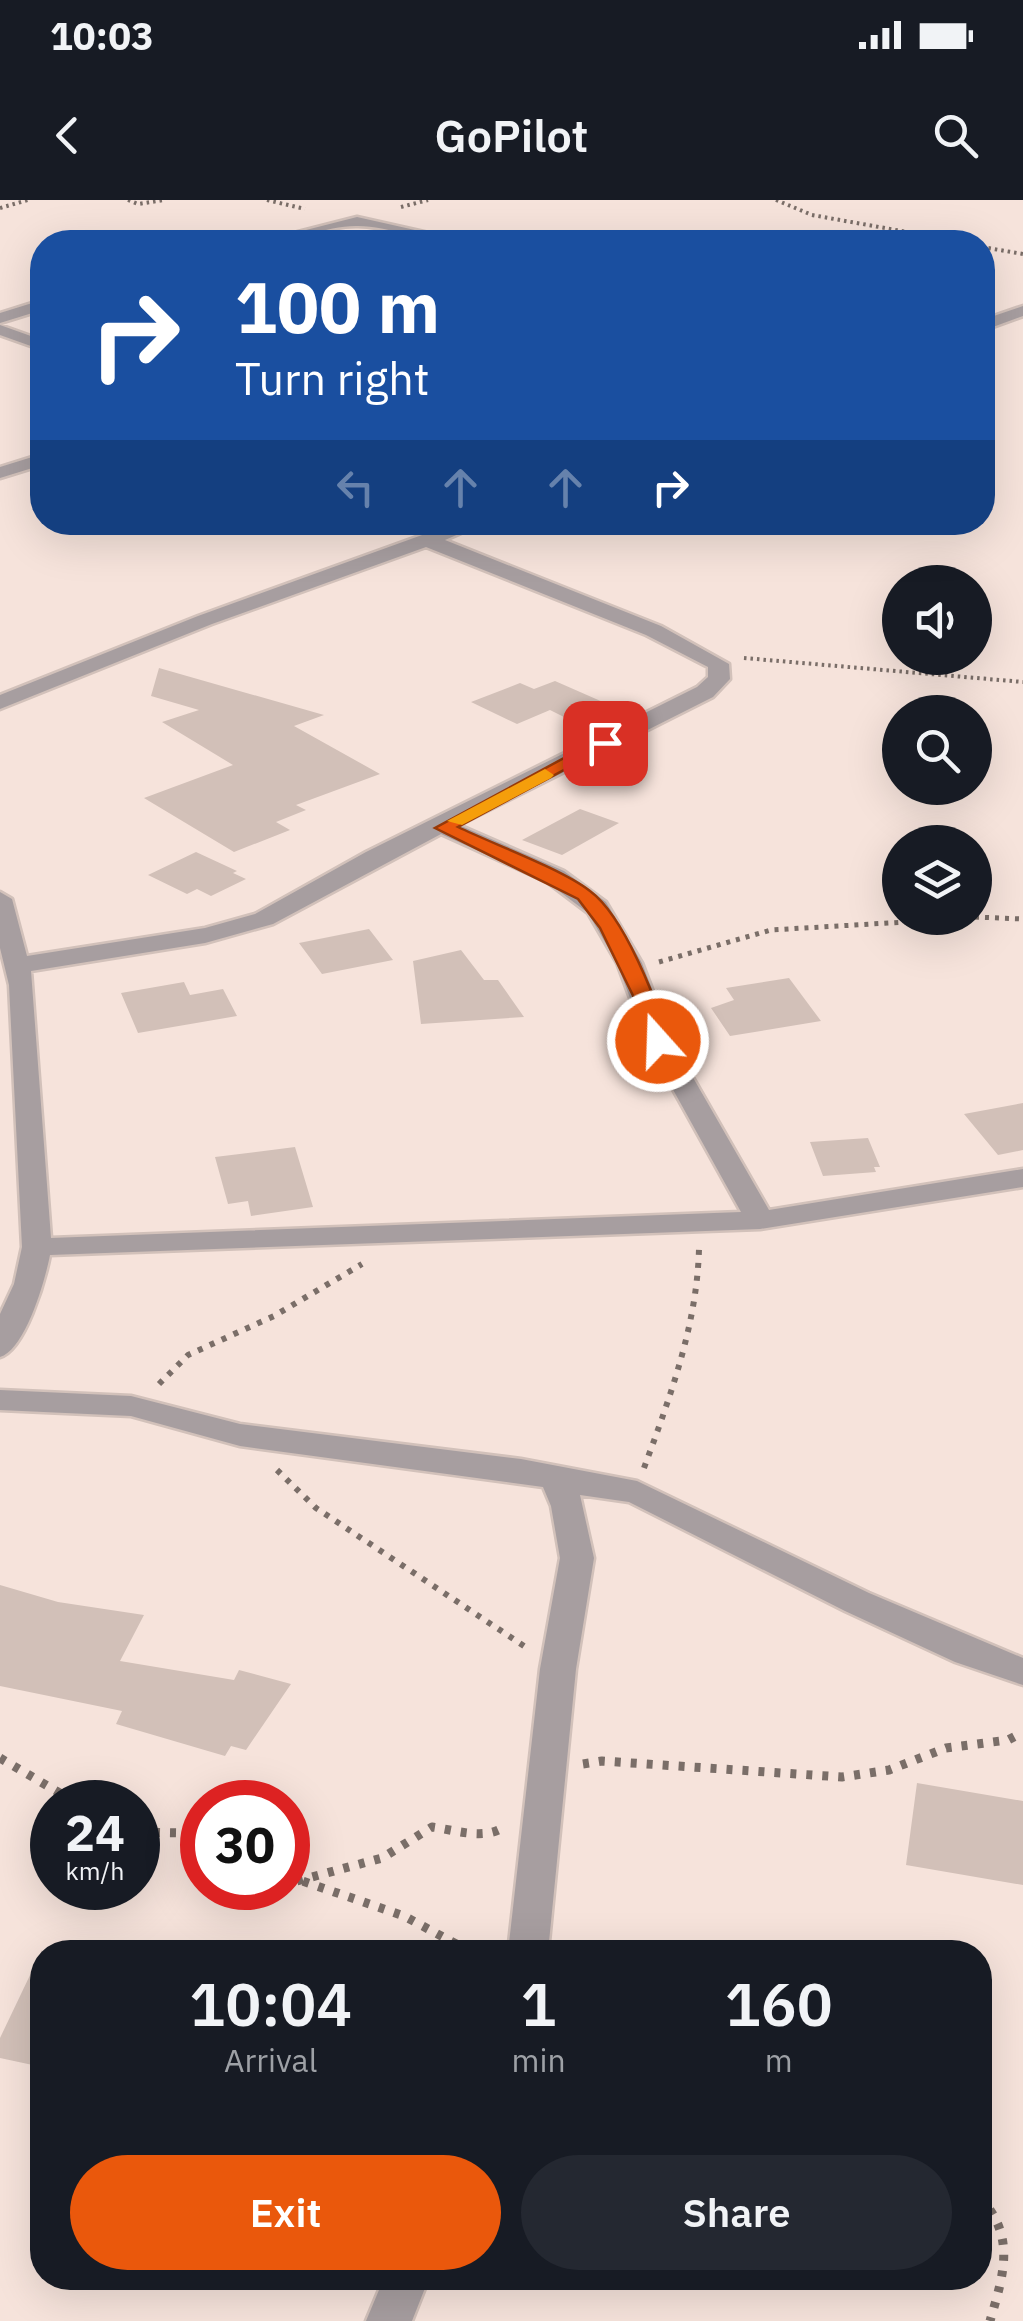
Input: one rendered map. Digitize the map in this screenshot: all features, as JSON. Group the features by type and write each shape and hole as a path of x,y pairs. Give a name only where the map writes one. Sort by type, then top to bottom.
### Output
{"street":[{"path":"318,230 357,221 397,230"},
{"path":"0,318 30,309"},
{"path":"995,321 1023,310"},
{"path":"0,330 30,341"},
{"path":"0,473 30,463"},
{"path":"0,703 205,620 446,535"},
{"path":"17,966 78,952 220,933 291,907 389,850 444,828 705,692 719,679 718,664 703,654 466,552 430,542"},
{"path":"444,828 585,896 609,926 658,1041 760,1220"},
{"path":"0,898 22,985 36,1247 29,1284 0,1346"},
{"path":"36,1247 217,1237 421,1234 760,1220 1023,1178"},
{"path":"0,1400 131,1406 240,1434 520,1470 556,1480 637,1492 968,1654 1023,1672"},
{"path":"529,1940 558,1669 577,1558 568,1506 556,1480"},
{"path":"389,2321 402,2290"}],"path":[{"path":"0,208 28,200"},
{"path":"128,200 164,200"},
{"path":"776,200 812,214 898,230"},
{"path":"995,249 1023,254"},
{"path":"703,654 1023,682"},
{"path":"992,918 1023,919"},
{"path":"628,968 681,958 730,937 772,929 882,923"},
{"path":"637,1492 659,1420 683,1362 687,1320 698,1282 700,1223"},
{"path":"131,1406 188,1355 274,1316 421,1234"},
{"path":"240,1434 316,1508 558,1669"},
{"path":"310,1875 382,1858 432,1827 496,1833 518,1804 545,1783 602,1760 842,1776 889,1770 946,1748 1008,1740 1023,1732"},
{"path":"0,1758 38,1780"},
{"path":"310,1885 404,1916 449,1940"},
{"path":"990,2321 1008,2255 1001,2216 992,2208"}],"building":[{"path":"159,668 324,715 294,726 380,774 296,805 306,810 276,822 290,830 234,852 144,798 233,765 162,722 199,710 151,696"},
{"path":"555,681 612,706 574,722 550,710 517,724 471,702 520,683 534,689"},
{"path":"580,809 619,823 562,855 522,840"},
{"path":"196,852 246,879 211,896 197,889 187,894 148,875"},
{"path":"369,929 393,960 322,974 299,943"},
{"path":"461,950 484,980 498,980 524,1017 421,1024 413,961"},
{"path":"789,978 821,1021 730,1036 711,1008 734,1000 726,988"},
{"path":"184,982 190,995 223,989 237,1016 138,1033 121,993"},
{"path":"1023,1103 1023,1150 998,1155 964,1114"},
{"path":"868,1138 880,1167 874,1167 876,1172 823,1176 810,1142"},
{"path":"295,1147 313,1207 251,1216 248,1201 228,1204 215,1157"},
{"path":"0,1585 58,1602 144,1615 120,1661 234,1680 239,1670 291,1684 246,1750 231,1746 225,1756 116,1724 122,1711 0,1686"},
{"path":"917,1783 1023,1801 1023,1885 906,1865"},
{"path":"30,1975 30,2064 0,2058 0,2038"}],"slow traffic":[{"path":"456,821 545,775"}],"route":[{"path":"605,743 444,828 585,896 609,926 649,1008 658,1041"}]}
